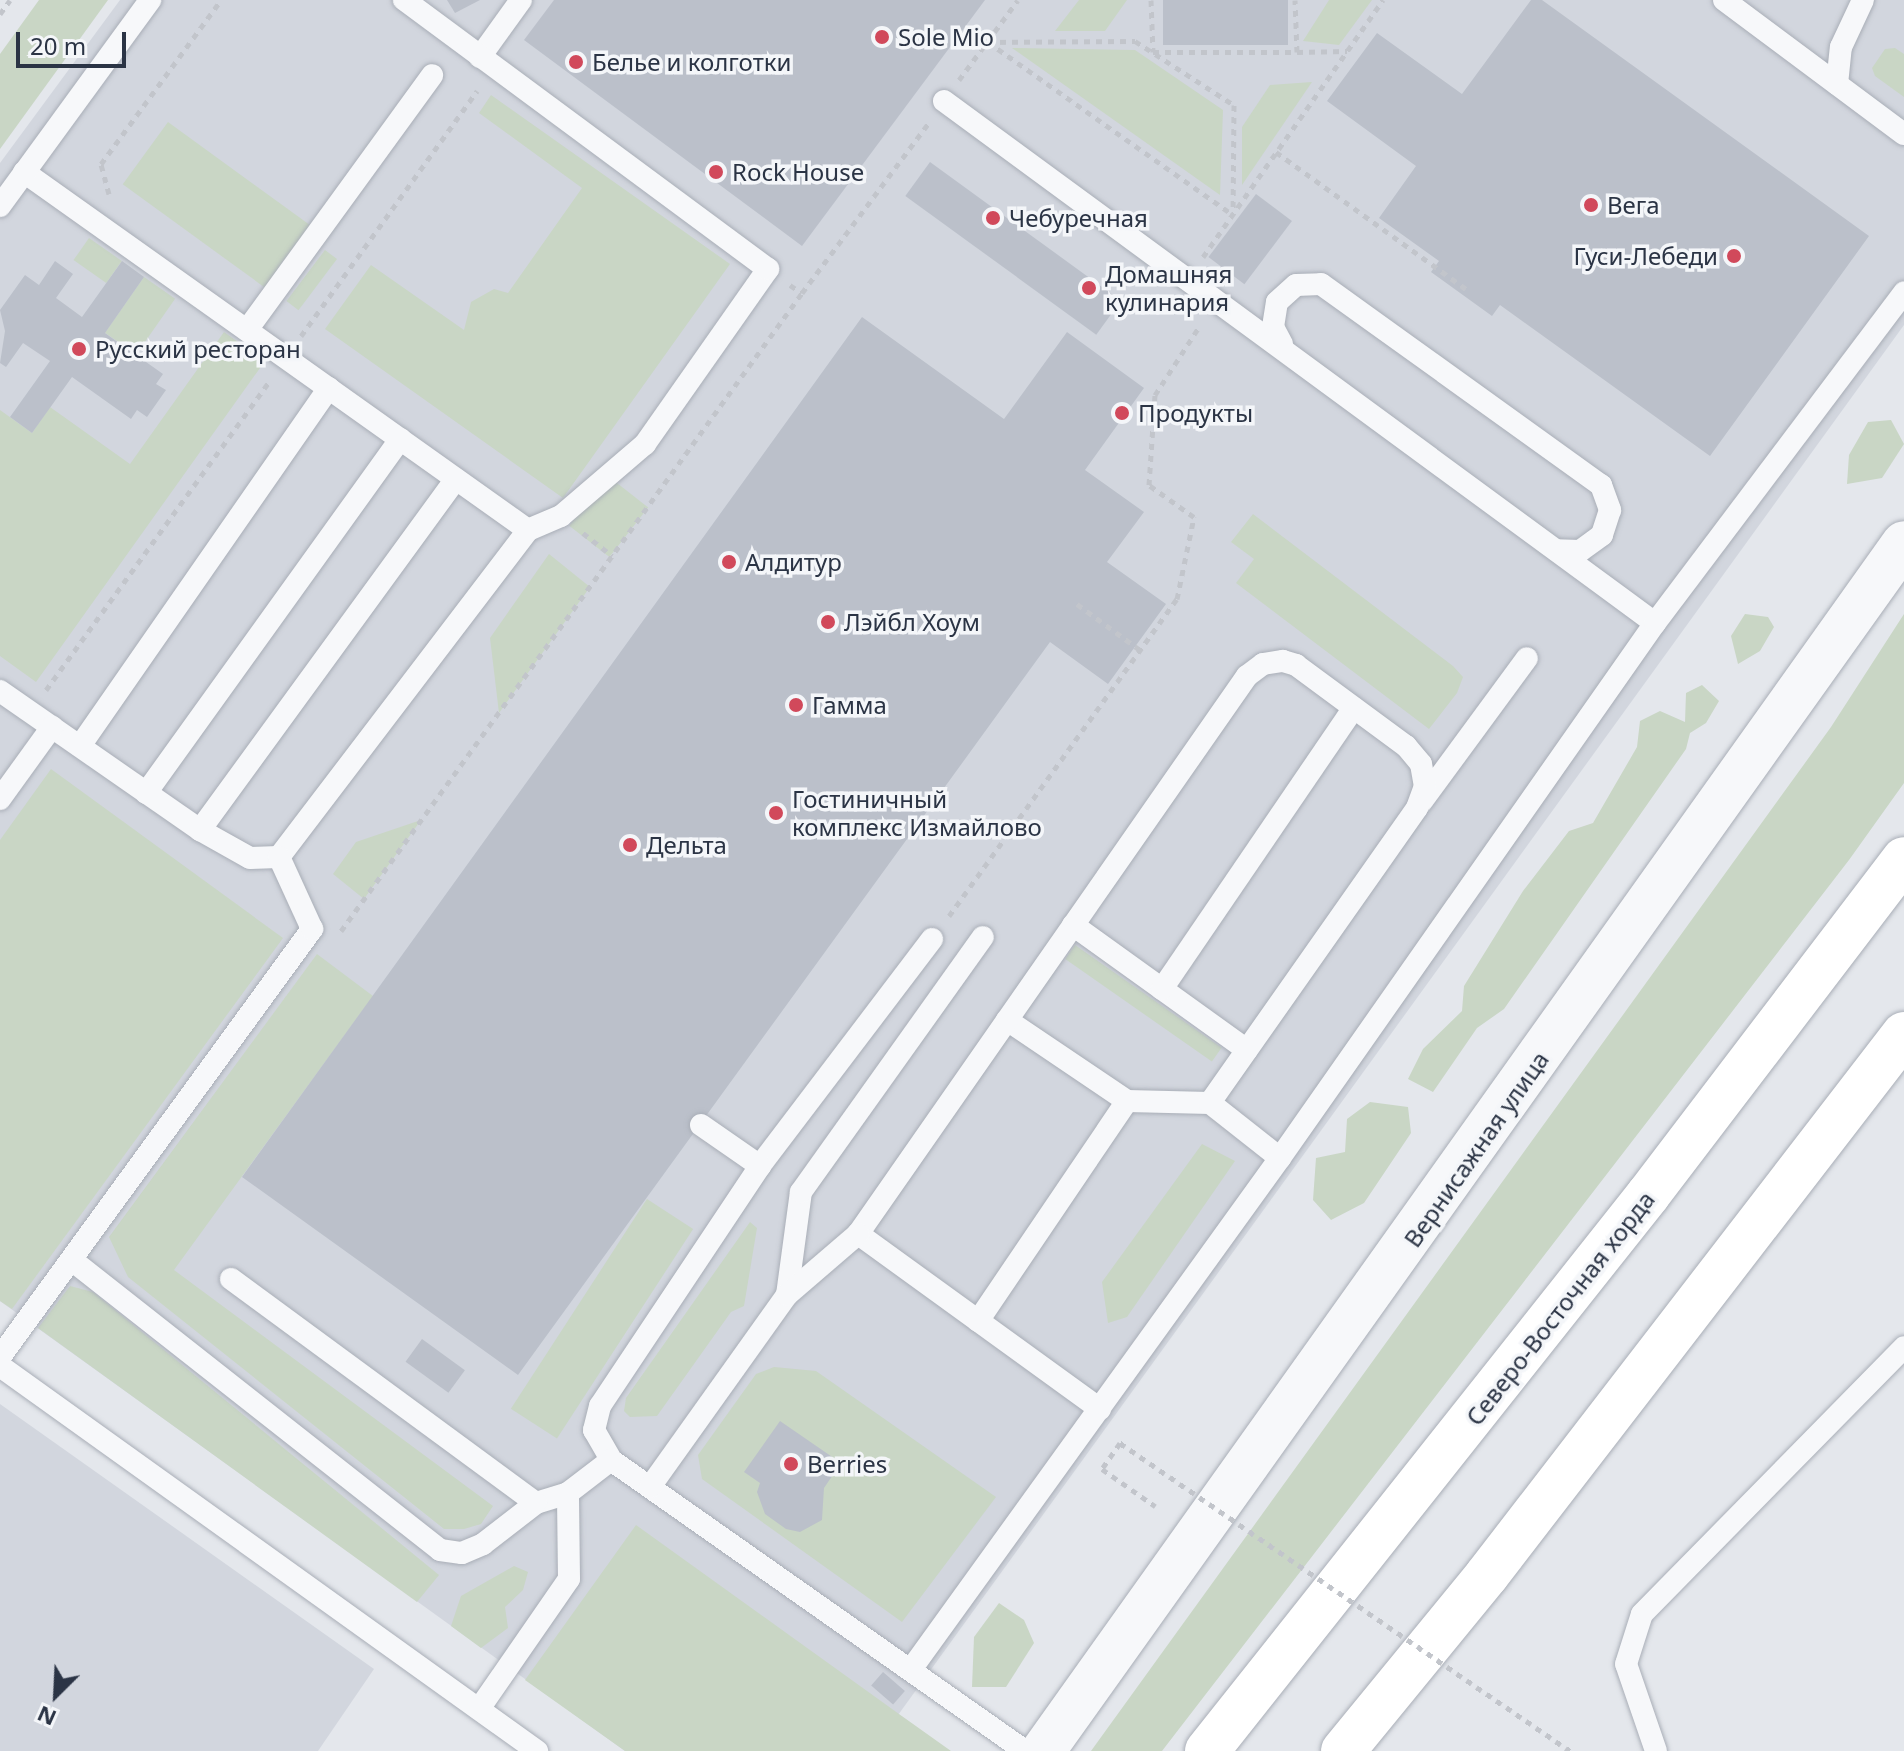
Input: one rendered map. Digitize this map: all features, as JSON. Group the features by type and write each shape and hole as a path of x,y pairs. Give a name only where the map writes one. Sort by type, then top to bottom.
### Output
{"main road":[{"name":"Северо-Восточная хорда","path":"1207,1751 1648,1195 1904,859"},
{"path":"1343,1751 1487,1575 1904,1034"}],"street":[{"name":"Вернисажная улица","path":"1043,1751 1904,543"}],"lane":[{"path":"0,206 150,0"},
{"path":"279,857 528,530 561,516 645,444 768,269 404,0"},
{"path":"487,62 521,0"},
{"path":"1837,84 1841,47 1863,0"},
{"path":"1733,3 1904,134"},
{"path":"247,330 432,75"},
{"path":"944,101 1188,277 1655,623"},
{"path":"24,172 528,530"},
{"path":"1286,349 1273,327 1277,302 1296,285 1321,284 1601,485 1610,510 1602,535 1580,551 1557,550"},
{"path":"912,1668 1280,1158 1655,623 1904,292"},
{"path":"80,746 329,388"},
{"path":"146,793 400,439"},
{"path":"200,830 456,479"},
{"path":"1210,1103 1417,808 1527,658"},
{"path":"650,1487 787,1295 858,1234 1257,667 1277,661 1296,665 1417,757 1425,786 1417,808"},
{"path":"0,691 200,830 250,858 279,857"},
{"path":"1162,989 1354,708"},
{"path":"0,799 52,727"},
{"path":"0,1357 73,1261 312,929 279,857"},
{"path":"1073,925 1247,1050"},
{"path":"787,1295 801,1192 983,937"},
{"path":"932,939 760,1166 600,1406 594,1430 611,1460 912,1668 1025,1751"},
{"path":"1007,1020 1127,1101 1210,1103 1280,1158"},
{"path":"978,1321 1127,1101"},
{"path":"701,1125 760,1166"},
{"path":"858,1234 1100,1409"},
{"path":"73,1261 440,1550 462,1553 483,1544 536,1503 568,1493 611,1460"},
{"path":"231,1279 536,1503"},
{"path":"1656,1751 1626,1664 1642,1614 1904,1347"},
{"path":"0,1366 537,1751"},
{"path":"479,1709 569,1579 568,1493"}],"path":[{"path":"0,14 10,0"},
{"path":"1151,0 1153,52"},
{"path":"1295,0 1297,52"},
{"path":"1188,277 1383,0"},
{"path":"1135,41 1234,105 1233,215 987,42 1135,41"},
{"path":"1153,52 1347,51"},
{"path":"30,712 286,358 487,62"},
{"path":"1276,152 1466,289"},
{"path":"312,929 340,933 906,153"},
{"path":"768,269 802,293"},
{"path":"932,939 1177,599 1194,517 1149,485 1155,395 1201,329 1192,322"},
{"path":"1077,604 1140,650"},
{"path":"1155,1506 1102,1469 1120,1443 1570,1751"}],"shaded area":[{"name":"Гостиничный комплекс Измайлово","path":"120,0 1904,0 1904,325 872,1751 625,1751 0,1301 0,163"},
{"path":"0,1404 374,1669 318,1751 0,1751"}],"green space":[{"path":"39,0 108,0 0,149 0,54"},
{"path":"1079,0 1127,0 1105,31 1055,31"},
{"path":"1329,0 1372,0 1339,45 1303,41"},
{"path":"1012,48 1135,50 1223,110 1220,195"},
{"path":"1895,48 1904,54 1904,97 1875,76 1872,68 1885,49"},
{"path":"1312,82 1242,185 1242,127 1270,85"},
{"path":"491,95 730,264 563,498 325,329 371,265 464,330 471,302 494,289 508,293 582,188 479,113"},
{"path":"168,122 310,225 264,287 123,184"},
{"path":"89,238 122,261 106,283 74,260"},
{"path":"325,250 337,259 298,310 286,301"},
{"path":"144,277 175,299 136,354 105,333"},
{"path":"224,332 265,361 36,682 0,656 0,410 32,433 50,407 130,464"},
{"path":"1891,420 1904,444 1882,478 1847,484 1849,455 1868,422"},
{"path":"608,476 648,507 609,557 569,526"},
{"path":"1253,514 1453,666 1463,677 1457,693 1429,729 1236,583 1254,559 1231,542"},
{"path":"549,554 590,587 499,713 490,638"},
{"path":"1745,614 1768,617 1774,627 1760,651 1738,664 1731,636"},
{"path":"1904,614 1904,783 1849,860 1162,1751 1091,1751 1831,727"},
{"path":"1702,685 1719,701 1706,723 1690,733 1686,749 1504,1009 1477,1028 1433,1092 1408,1079 1423,1049 1462,1011 1464,986 1523,891 1569,831 1593,823 1637,747 1640,721 1660,711 1685,722 1686,693"},
{"path":"51,769 283,938 12,1309 0,1301 0,840"},
{"path":"421,820 364,899 333,874 356,842"},
{"path":"1075,945 1222,1048 1212,1062 1065,959"},
{"path":"317,954 373,996 174,1270 493,1506 481,1524 464,1529 444,1529 128,1277 109,1237"},
{"path":"1370,1102 1408,1107 1411,1133 1364,1203 1331,1220 1313,1200 1316,1158 1345,1152 1347,1119"},
{"path":"1202,1144 1235,1161 1127,1317 1108,1323 1102,1282"},
{"path":"647,1199 693,1229 557,1439 511,1409"},
{"path":"750,1222 757,1228 744,1306 731,1312 657,1416 630,1417 624,1411 626,1398"},
{"path":"70,1286 93,1292 439,1575 417,1602 38,1328"},
{"path":"774,1367 816,1371 996,1497 902,1622 702,1479 698,1455 756,1374"},
{"path":"636,1525 951,1751 625,1751 525,1680"},
{"path":"514,1566 528,1572 523,1590 505,1607 508,1628 481,1648 451,1626 461,1596"},
{"path":"999,1603 1024,1620 1034,1643 1006,1687 972,1687 974,1637"}],"building":[{"path":"447,0 480,0 455,13"},
{"path":"554,0 985,0 802,246 524,40"},
{"path":"1163,0 1288,0 1288,45 1163,45"},
{"path":"1531,0 1542,0 1869,236 1710,456 1500,305 1492,316 1431,272 1439,261 1379,218 1416,166 1327,101 1377,33 1462,94"},
{"path":"930,162 1121,301 1096,335 905,196"},
{"path":"1256,194 1292,221 1244,284 1208,257"},
{"name":"Русский ресторан","path":"55,261 73,274 56,298 82,317 122,261 144,277 105,333 163,374 156,384 166,390 147,417 137,410 131,419 72,377 32,433 10,417 50,361 23,343 6,367 0,363 5,331 0,310 25,275 39,285"},
{"path":"862,317 1004,419 1067,332 1144,388 1085,470 1144,512 1107,562 1166,604 1108,684 1050,642 518,1375 242,1177"},
{"path":"422,1339 465,1370 448,1393 406,1362"},
{"path":"780,1421 841,1463 824,1488 822,1520 800,1532 786,1529 765,1514 757,1492 760,1483 744,1472"},
{"path":"883,1672 905,1691 893,1705 871,1686"}],"place":[{"name":"Sole Mio","path":"882,37"},
{"name":"Белье и колготки","path":"576,62"},
{"name":"Rock House","path":"716,172"},
{"name":"Вега","path":"1591,205"},
{"name":"Чебуречная","path":"993,218"},
{"name":"Гуси-Лебеди","path":"1734,256"},
{"name":"Домашняя кулинария","path":"1089,288"},
{"name":"Русский ресторан","path":"79,349"},
{"name":"Продукты","path":"1122,413"},
{"name":"Алдитур","path":"729,562"},
{"name":"Лэйбл Хоум","path":"828,622"},
{"name":"Гамма","path":"796,705"},
{"name":"Гостиничный комплекс Измайлово","path":"776,813"},
{"name":"Дельта","path":"630,845"},
{"name":"Berries","path":"791,1464"}]}
